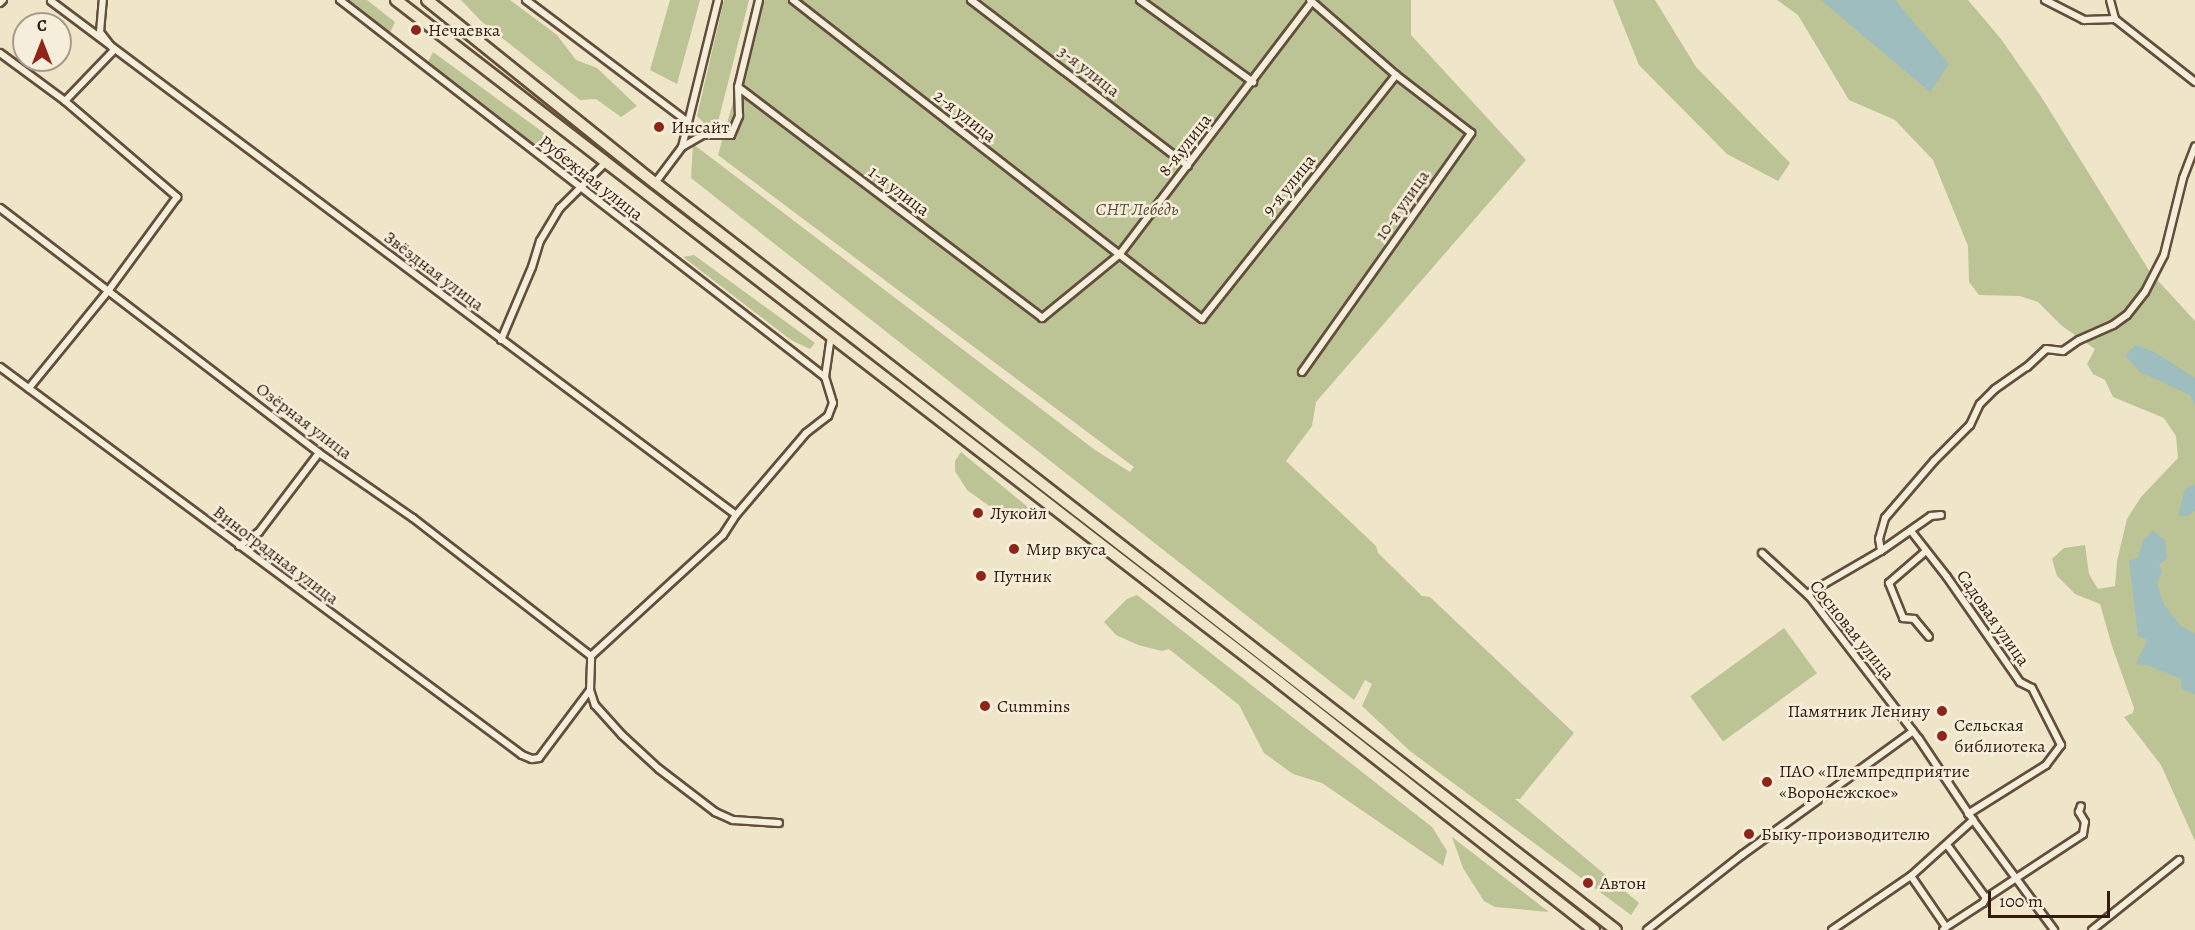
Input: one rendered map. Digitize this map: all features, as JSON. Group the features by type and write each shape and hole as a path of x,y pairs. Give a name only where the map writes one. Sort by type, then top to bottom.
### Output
{"highway":[{"path":"396,0 1093,538 1594,930"},
{"path":"427,0 655,183 1616,930"},
{"path":"957,433 958,426 965,428 1024,474 1043,485"},
{"path":"1093,538 1110,544 1176,594 1179,590"}],"street":[{"path":"0,3 3,0"},
{"name":"Звёздная улица","path":"102,0 99,32 114,50"},
{"name":"Рубежная улица","path":"340,0 579,189 825,377"},
{"path":"526,0 688,122"},
{"path":"655,183 682,147 718,0"},
{"path":"682,147 703,135 731,135 739,116 738,87 759,0"},
{"name":"2-я улица","path":"793,0 1119,255"},
{"name":"3-я улица","path":"971,0 1188,166"},
{"path":"1140,0 1253,82"},
{"path":"2045,0 2084,20 2115,19"},
{"path":"2110,0 2115,19 2195,81"},
{"path":"1311,1 1396,75"},
{"name":"8-я улица","path":"1042,318 1119,255 1253,82 1311,1"},
{"name":"Звёздная улица","path":"51,2 736,515"},
{"path":"65,101 114,50"},
{"path":"0,53 65,101 177,197 109,290 29,388"},
{"name":"9-я улица","path":"1119,255 1202,319 1396,75"},
{"name":"10-я улица","path":"1302,372 1471,133 1396,75"},
{"name":"1-я улица","path":"738,87 1042,318"},
{"path":"1881,551 1879,539 1884,518 1934,461 1970,425 1980,404 1995,389 2027,367 2046,349 2063,351 2079,340 2112,325 2127,315 2145,292 2164,255 2180,188 2195,146"},
{"path":"501,340 532,267 540,241 560,207 606,162"},
{"name":"Озёрная улица","path":"0,208 319,453 413,518 591,656"},
{"path":"779,823 733,820 715,812 659,769 622,735 595,705 590,690 591,656 723,536 736,515 806,433 828,416 833,403 825,377 831,336"},
{"name":"Виноградная улица","path":"0,367 522,755 539,758 590,690"},
{"path":"239,546 259,532 319,453"},
{"path":"1807,594 1881,551 1930,516 1941,515"},
{"name":"Садовая улица","path":"1911,531 2020,682 2032,688 2061,745 2046,765 1968,814"},
{"path":"1926,551 1889,583 1903,618 1914,619 1929,637"},
{"name":"Сосновая улица","path":"1762,553 1807,594 1913,731 1968,814 2054,930"},
{"path":"1647,930 1742,855 1913,731"},
{"path":"1911,876 1944,929 1983,903 1986,898 2083,834 2085,822 2079,812 2080,806"},
{"path":"1832,930 1911,876 1948,846 1973,820"},
{"path":"1948,846 1986,898"},
{"path":"2092,930 2179,860"},
{"path":"1842,923 1846,930"}],"green space":[{"path":"347,0 367,0 395,22 390,33"},
{"path":"461,0 510,0 557,35 576,60 597,68 637,106 621,117 596,99 580,100 481,21"},
{"path":"670,0 700,0 677,84 650,70"},
{"path":"724,0 749,0 715,134 697,116"},
{"name":"СНТ Лебедь","path":"762,0 1411,0 1411,35 1526,160 1316,402 1312,426 1286,461 1376,546 1378,553 1422,596 1430,597 1574,733 1520,799 1515,799 1639,903 1631,915 1410,751 1362,706 1372,684 1365,680 1354,700 691,178 693,144 1095,450 1130,472 1134,467 718,155"},
{"path":"1613,0 1655,0 1696,67 1790,163 1778,181 1727,154 1639,65"},
{"path":"1777,0 1968,0 2001,39 2042,98 2150,272 2195,321 2195,841 2161,765 2124,717 2133,713 2134,708 2100,604 2075,594 2057,576 2052,559 2064,548 2085,545 2089,574 2098,589 2115,586 2117,561 2127,519 2141,497 2178,458 2176,436 2164,418 2113,397 2105,380 2093,374 2087,364 2095,349 2062,326 2038,302 2020,296 1979,295 1969,282 1968,246 1933,160 1895,120 1849,100 1798,15"},
{"path":"433,52 555,141 542,150 530,144 428,62"},
{"path":"694,255 815,343 810,349 791,340 683,257"},
{"path":"961,452 1029,508 1022,513 999,513 967,490 955,471 955,461"},
{"path":"1137,595 1432,827 1447,851 1443,866 1322,783 1293,774 1264,753 1239,705 1169,649 1162,651 1138,645 1116,635 1104,622 1127,599"},
{"path":"1784,628 1817,673 1723,741 1690,696"},
{"path":"1452,837 1549,912 1495,907 1484,901 1463,868"}],"water":[{"path":"1821,0 1895,0 1949,64 1930,92"},
{"path":"2136,345 2154,352 2195,378 2195,405 2190,395 2140,372 2125,355"},
{"path":"2195,485 2195,510 2190,515 2178,516 2185,489"},
{"path":"2153,531 2165,540 2167,558 2159,565 2162,571 2157,584 2164,605 2181,626 2195,634 2195,694 2182,689 2181,679 2147,665 2136,664 2147,640 2138,636 2129,560 2138,558 2143,540"}],"place":[{"name":"Нечаевка","path":"416,30"},
{"name":"Инсайт","path":"659,127"},
{"name":"Лукойл","path":"978,513"},
{"name":"Мир вкуса","path":"1014,549"},
{"name":"Путник","path":"981,576"},
{"name":"Cummins","path":"985,706"},
{"name":"Памятник Ленину","path":"1942,711"},
{"name":"Сельская библиотека","path":"1942,736"},
{"name":"ПАО «Племпредприятие «Воронежское»","path":"1767,782"},
{"name":"Быку-производителю","path":"1749,834"},
{"name":"Автон","path":"1588,883"}]}
